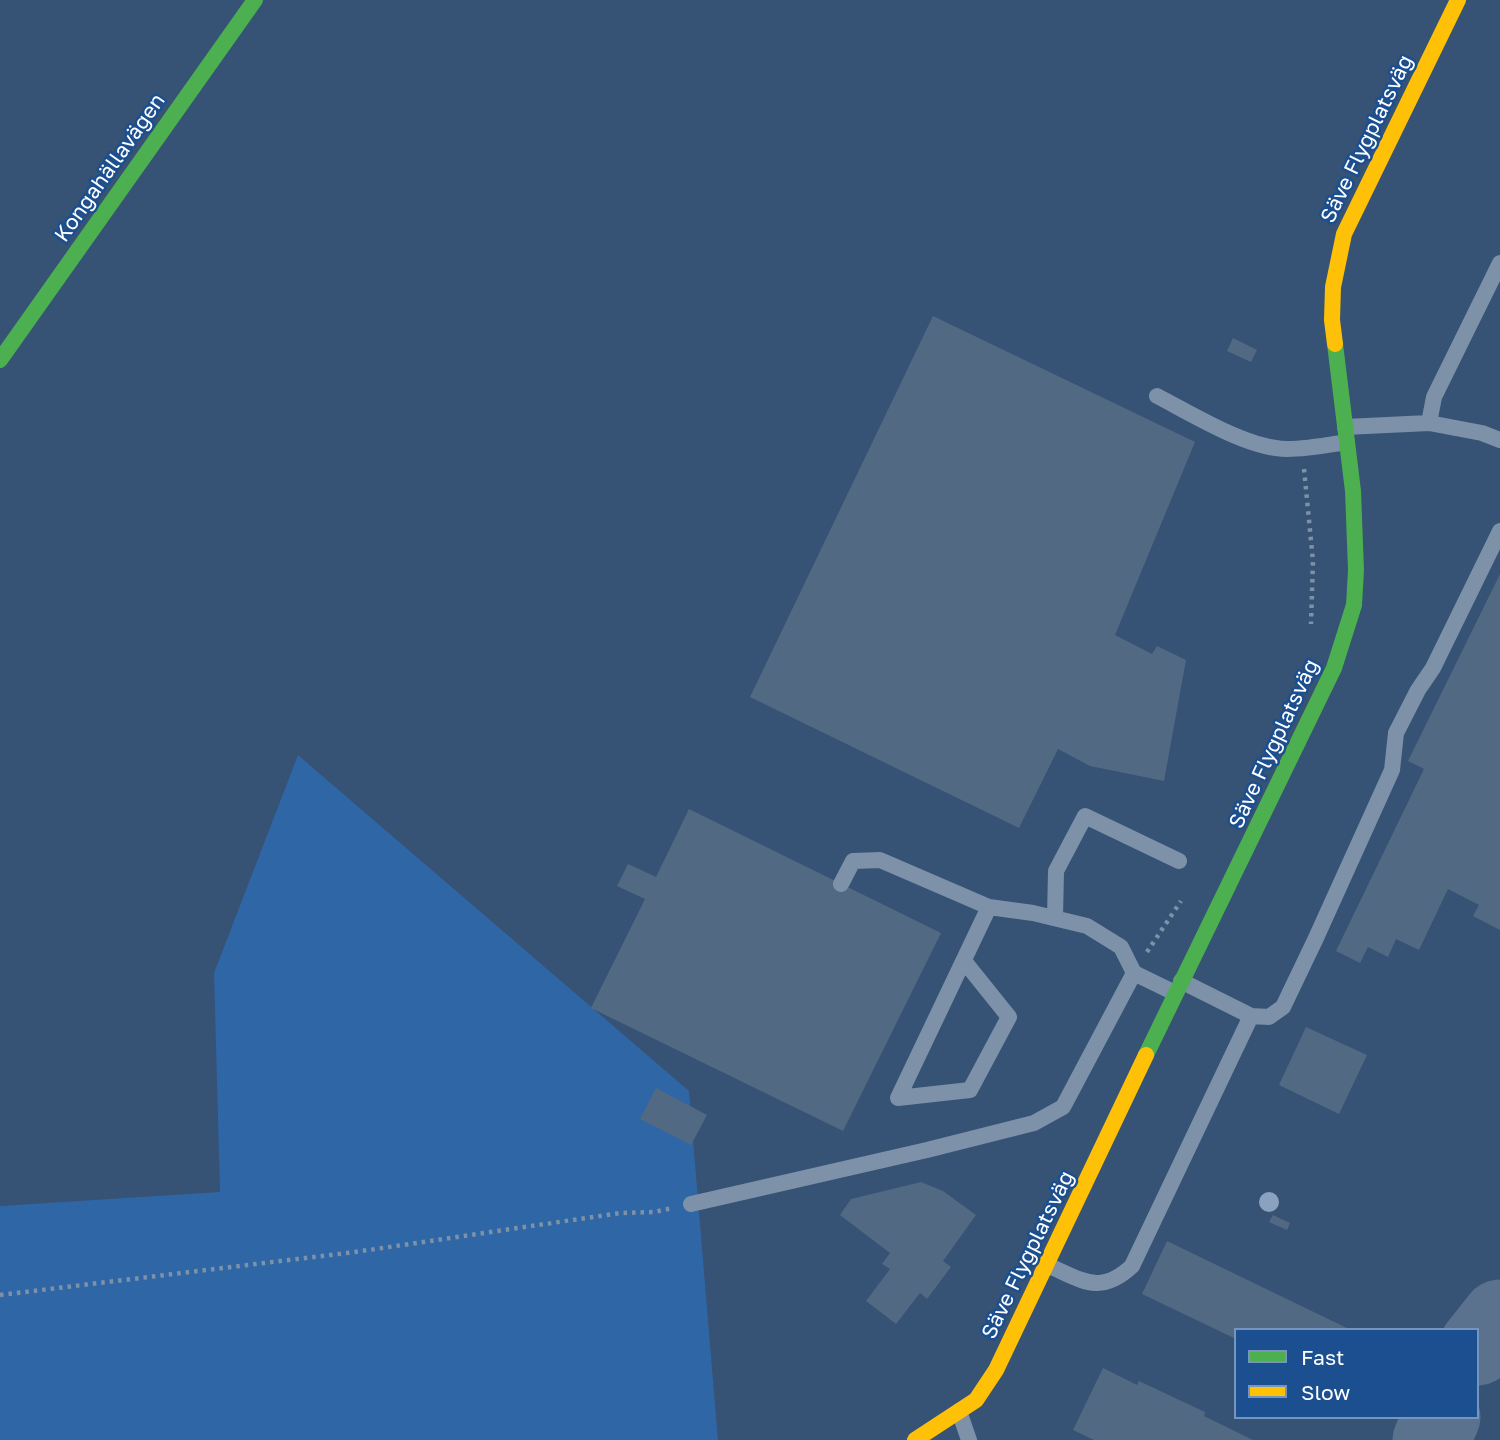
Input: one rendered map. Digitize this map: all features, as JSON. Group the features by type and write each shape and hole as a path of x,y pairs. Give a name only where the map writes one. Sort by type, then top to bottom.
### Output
{"street":[{"name":"Kongahällavägen","path":"0,360 255,0"},
{"name":"Säve Flygplatsväg","path":"915,1440 976,1400 988,1385 1334,668 1354,605 1356,570 1353,491 1332,320 1332,292 1340,245 1458,0"}],"lane":[{"path":"1429,423 1434,397 1500,264"},
{"path":"1157,396 1224,430 1258,443 1286,449 1305,447 1346,434 1429,423 1482,433 1500,440"},
{"path":"841,884 853,861 880,860 989,908 1033,913 1087,926 1121,947 1134,973 1251,1016 1269,1017 1283,1007 1316,938 1392,770 1396,733 1418,690 1433,668 1500,531"},
{"path":"1055,918 1056,870 1085,816 1179,861"},
{"path":"964,961 1009,1017 970,1090 898,1098 989,908"},
{"path":"691,1204 927,1150 1034,1123 1044,1118 1063,1107 1134,973"},
{"path":"1047,1265 1093,1284 1104,1284 1119,1278 1132,1266 1251,1016"},
{"path":"959,1411 969,1440"}],"path":[{"path":"1305,447 1304,472 1314,584 1311,630"},
{"path":"1134,973 1183,898"},
{"path":"0,1295 355,1252 620,1213 654,1212 691,1204"}],"shaded area":[{"path":"298,755 689,1091 718,1440 0,1440 0,1206 220,1192 214,973"}],"building":[{"path":"933,316 1195,442 1115,635 1152,654 1157,646 1186,660 1164,781 1090,766 1058,749 1019,828 750,697"},
{"path":"1233,338 1257,350 1251,362 1227,351"},
{"path":"1500,574 1500,930 1473,916 1479,905 1448,889 1419,950 1396,939 1388,957 1368,947 1360,963 1336,951 1424,769 1408,761"},
{"path":"689,809 941,933 843,1131 591,1008 645,899 617,886 628,864 656,877"},
{"path":"1306,1027 1367,1055 1339,1114 1279,1085"},
{"path":"656,1088 707,1115 691,1145 640,1119"},
{"path":"921,1182 943,1191 976,1215 943,1261 951,1267 927,1299 920,1293 896,1324 866,1301 890,1269 882,1264 890,1253 840,1215 851,1199"},
{"path":"1273,1215 1290,1223 1287,1230 1269,1222"},
{"path":"1167,1241 1347,1328 1234,1328 1234,1338 1142,1294"},
{"path":"1103,1368 1137,1385 1139,1381 1205,1412 1204,1416 1253,1440 1094,1440 1073,1430"}],"taxiway":[{"path":"1479,1344 1500,1318"},
{"path":"1431,1440 1441,1419"}],"traffic: fast":[{"path":"0,360 255,0"},
{"path":"1146,1055 1334,668 1354,605 1356,570 1353,491 1335,344"}],"traffic: slow":[{"path":"1335,344 1332,320 1333,287 1344,234 1458,0"},
{"path":"915,1440 976,1400 996,1370 1146,1055"}]}
